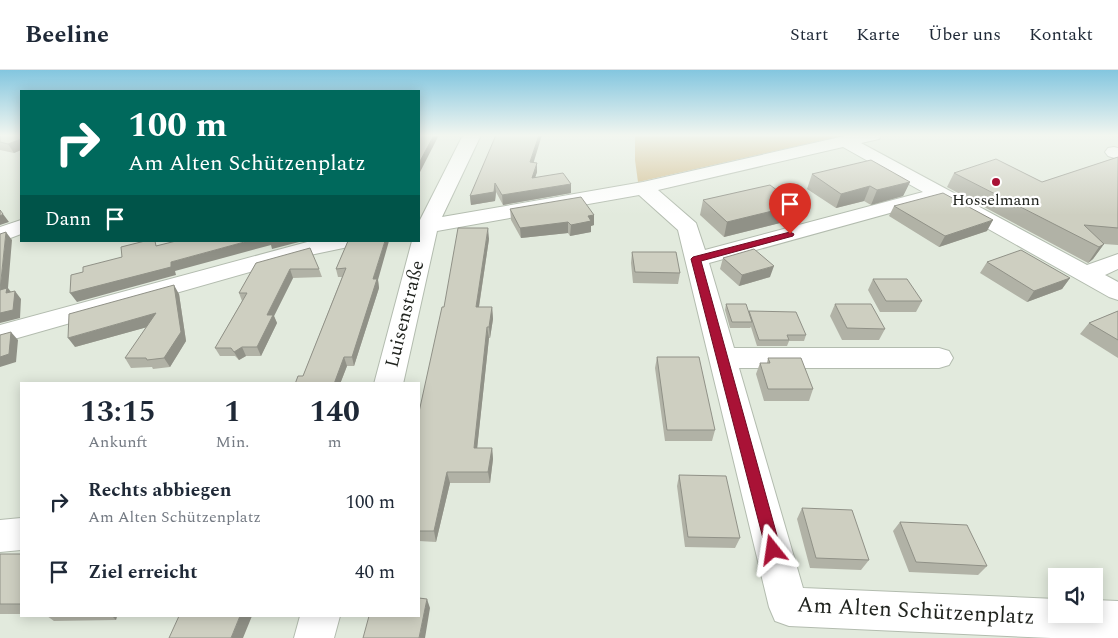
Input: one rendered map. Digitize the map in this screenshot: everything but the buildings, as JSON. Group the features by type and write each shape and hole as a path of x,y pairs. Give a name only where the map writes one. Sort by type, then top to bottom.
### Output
{"street":[{"name":"Luisenstraße","path":"420,240 423,227 458,162"},
{"path":"423,227 643,188 760,162"},
{"path":"881,162 1118,292"},
{"name":"Am Alten Schützenplatz","path":"643,188 688,228 789,607 1118,621"},
{"path":"696,259 940,195"},
{"path":"0,235 20,226"},
{"path":"0,334 306,249 340,242"},
{"name":"Luisenstraße","path":"388,382 420,242"},
{"path":"1085,274 1118,261"},
{"path":"722,358 940,358"},
{"path":"0,536 20,534"},
{"path":"314,638 320,617"}],"shaded area":[{"path":"635,162 729,162 638,182"}],"place":[{"name":"Hosselmann","path":"996,182"}],"route":[{"path":"773,550 696,259 790,234"}]}
